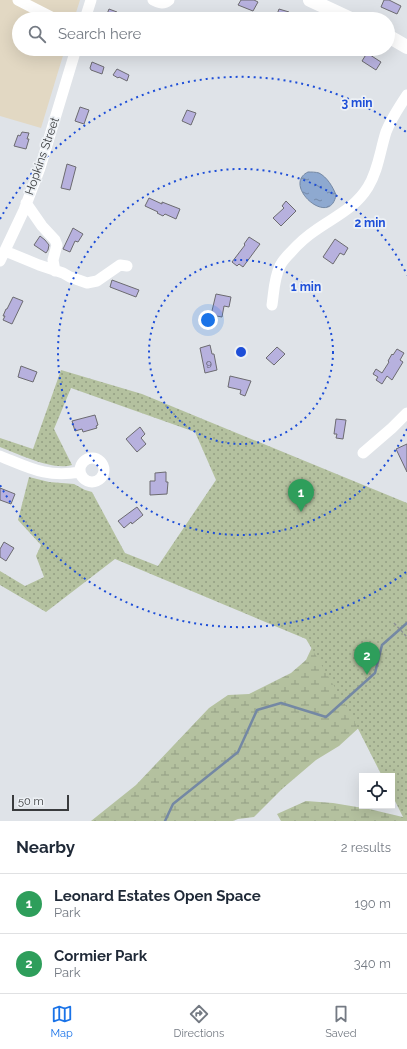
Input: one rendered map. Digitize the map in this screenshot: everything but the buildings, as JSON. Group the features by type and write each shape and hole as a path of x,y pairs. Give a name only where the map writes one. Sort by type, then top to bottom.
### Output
{"main road":[{"path":"310,0 336,12"},
{"path":"395,40 407,47"}],"street":[{"path":"18,0 41,12"},
{"path":"87,12 90,0"},
{"path":"153,0 161,4 169,0"},
{"name":"Hopkins Street","path":"2,256 40,168 74,56"},
{"path":"272,305 277,274 280,265 285,258 303,240 317,229 348,210 359,200 368,187 377,166 386,132 407,95"},
{"path":"26,203 42,226 58,245 53,260 55,271"},
{"path":"2,256 39,265 87,283 97,281 120,265 126,266"},
{"path":"363,453 407,413"},
{"path":"0,456 47,473 64,474 80,472"}],"path":[{"path":"394,623 407,637"}],"shaded area":[{"path":"0,0 80,0 76,12 12,12 12,56 63,56 41,128 0,116"}],"green space":[{"path":"61,370 142,394 407,503 407,821 405,821 395,801 395,773 380,773 349,711 306,639 115,559 46,612 0,585 0,571 25,586 44,577 36,556 41,545 18,520 29,477 49,482 74,484 92,492 125,553 158,566 216,480 195,432 71,388 54,429 72,465 55,466 26,457 0,447 0,438 33,449"},
{"path":"313,645 375,713 339,746 316,760 282,789 254,817 233,821 91,821 136,785 209,708 228,695 249,694 291,673 306,660"},
{"path":"306,801 333,803 359,807 359,809 369,809 407,818 407,821 281,821 277,814"}],"water":[{"path":"308,172 319,173 329,182 336,195 332,204 325,208 317,206 303,194 300,186 301,178"}],"waterway":[{"path":"165,821 173,804 238,752 257,710 281,703 326,717 375,673 382,645 407,623"}],"place":[{"name":"Leonard Estates Open Space","path":"301,512"},
{"name":"Cormier Park","path":"367,675"}]}
